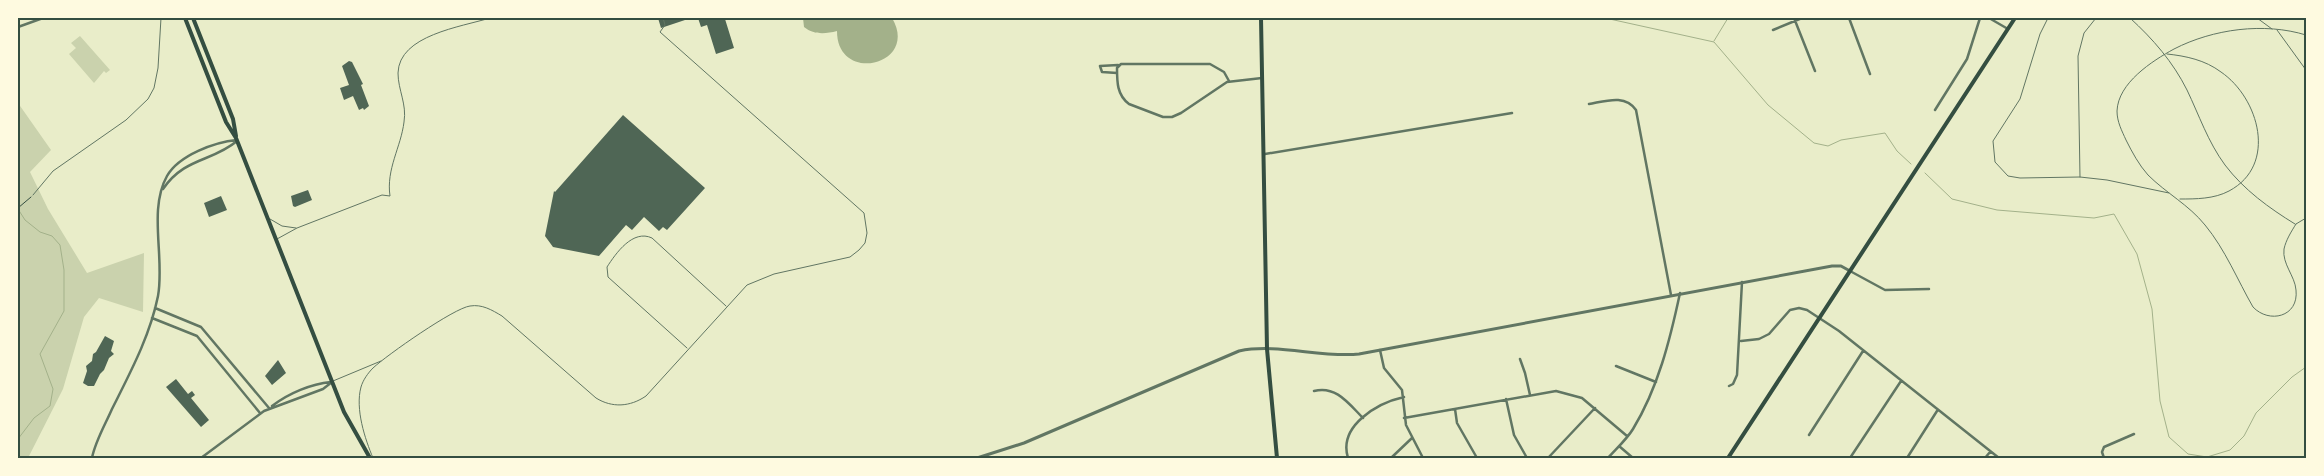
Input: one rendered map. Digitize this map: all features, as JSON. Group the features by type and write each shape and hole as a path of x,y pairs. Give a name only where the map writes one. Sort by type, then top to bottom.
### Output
{"main road":[{"path":"184,18 226,122 237,139"},
{"path":"193,18 227,102 237,139 332,381 351,425 371,458"},
{"path":"1261,18 1268,349 1277,458"},
{"path":"1728,458 2016,18"},
{"path":"205,67 211,76 218,78"},
{"path":"220,106 227,102"}],"street":[{"path":"18,27 44,18"},
{"path":"1774,30 1795,19 1802,18"},
{"path":"1849,18 1870,74"},
{"path":"1935,110 1967,58 1980,18"},
{"path":"1989,18 2008,29"},
{"path":"1795,19 1815,71"},
{"path":"1117,73 1102,72 1100,66 1210,64 1224,72 1229,81"},
{"path":"1118,65 1119,90 1127,102 1166,117 1181,114 1229,81 1263,78"},
{"path":"1590,104 1617,99 1631,104 1636,110 1641,127 1670,295"},
{"path":"1265,154 1512,113"},
{"path":"161,192 173,176 184,167 230,147 237,139"},
{"path":"92,458 155,308 160,272 158,213 161,192 168,175 183,160 227,141 237,139"},
{"path":"977,458 1024,444 1236,352 1252,349 1344,355 1380,350 1832,266 1841,266 1885,290 1929,289"},
{"path":"1729,386 1733,384 1738,375 1742,282"},
{"path":"1608,458 1633,429 1656,382 1680,293"},
{"path":"155,308 201,327 269,408"},
{"path":"1740,341 1764,337 1775,328 1788,312 1794,308 1802,308 1819,318 1863,351 1999,458"},
{"path":"152,318 197,336 260,413"},
{"path":"1380,350 1384,368 1402,390 1404,418 1423,458"},
{"path":"1809,435 1863,351"},
{"path":"1520,359 1526,373 1530,394"},
{"path":"1616,366 1656,382"},
{"path":"269,408 323,389 332,381"},
{"path":"201,458 260,413 286,396 320,383 332,381"},
{"path":"1850,458 1900,381"},
{"path":"1314,391 1326,389 1334,391 1362,418"},
{"path":"1404,418 1530,394 1556,391 1582,398 1627,436"},
{"path":"1348,458 1347,439 1362,418 1383,402 1404,397"},
{"path":"1506,399 1514,435 1528,458"},
{"path":"1548,458 1595,408"},
{"path":"1455,409 1457,423 1477,458"},
{"path":"1907,458 1937,410"},
{"path":"2104,458 2102,452 2104,447 2134,434"},
{"path":"1391,458 1412,438"},
{"path":"1619,446 1633,458"},
{"path":"1986,458 1990,452"}],"lane":[{"path":"33,195 53,171 126,120 148,100 154,88 158,68 161,18"},
{"path":"276,240 297,228 382,195 390,196 390,173 405,118 398,70 403,55 419,40 490,18"},
{"path":"332,381 381,361 455,311 463,307 481,306 502,316 596,398 614,405 629,404 646,396 743,288 758,278 855,254 865,243 866,218 864,213 660,32 665,25 663,18"},
{"path":"2048,18 2040,34 2020,99 1993,141 1995,162 2008,176 2030,179 2080,178 2107,180 2170,194"},
{"path":"2080,178 2078,56 2084,32 2096,18"},
{"path":"2130,18 2165,54 2186,88 2213,145 2225,164 2241,183 2271,209 2296,224"},
{"path":"2257,18 2272,29"},
{"path":"2306,35 2272,29 2238,29 2184,44 2165,54 2130,83 2121,94 2117,111 2120,127 2131,152 2148,174 2170,194 2179,199 2205,225 2253,307 2262,315 2268,317 2281,316 2290,309 2295,299 2296,289 2285,261 2284,250 2287,238 2296,224 2306,218"},
{"path":"2277,30 2306,70"},
{"path":"2165,54 2193,58 2221,72 2245,97 2253,111 2258,126 2259,139 2252,167 2241,183 2229,192 2214,197 2179,199"},
{"path":"268,218 282,226 297,228"},
{"path":"688,348 608,277 607,267 625,246 636,236 652,238 726,306"},
{"path":"371,458 363,425 360,397 366,378 381,361"}],"path":[{"path":"18,208 33,195"}],"shaded area":[{"path":"803,18 892,18 898,34 895,47 887,57 875,62 862,63 850,58 841,48 837,31 816,33 804,27"},
{"path":"80,36 110,70 106,73 104,71 94,83 69,54 76,48 71,43"},
{"path":"18,103 51,150 30,172 48,209 87,273 144,253 143,312 99,298 84,317 63,389 28,458 18,458"}],"building":[{"path":"658,18 687,18 661,28"},
{"path":"698,18 729,18 725,19 734,48 716,54 707,25 701,27"},
{"path":"349,61 352,62 363,84 361,85 369,106 364,110 363,108 359,110 353,96 344,100 340,88 349,85 342,66"},
{"path":"623,115 705,188 667,230 663,227 659,231 644,217 632,230 626,225 599,256 553,247 545,236 554,191"},
{"path":"308,190 312,200 295,207 293,206 291,196"},
{"path":"221,196 227,210 209,217 204,203"},
{"path":"105,336 114,341 111,351 114,354 109,358 94,386 88,386 83,383 87,371 86,366 92,361 93,354"},
{"path":"278,360 286,373 272,385 265,376"},
{"path":"176,379 188,394 192,391 195,395 191,398 209,420 201,427 166,387"}],"waterway":[{"path":"1605,18 1714,42 1768,105 1814,143 1828,146 1841,140 1885,133 1897,151 1911,164"},
{"path":"1714,41 1728,18"},
{"path":"1925,173 1952,199 1997,210 2094,218 2114,214 2137,254 2152,309 2160,401 2169,437 2188,454 2207,457 2230,450 2244,436 2256,413 2292,377 2306,367"},
{"path":"18,209 25,220 40,232 52,236 60,245 64,270 64,311 40,354 53,389 50,406 34,418 18,439"}]}
